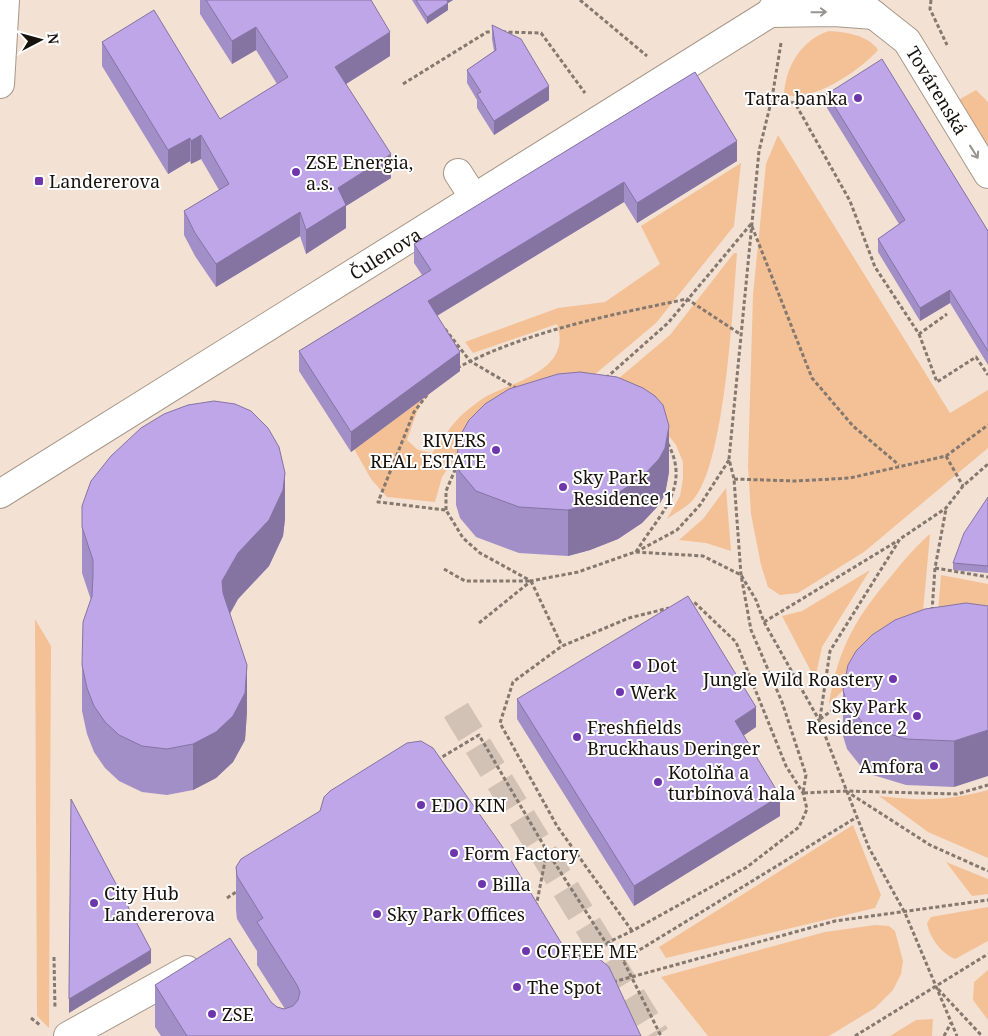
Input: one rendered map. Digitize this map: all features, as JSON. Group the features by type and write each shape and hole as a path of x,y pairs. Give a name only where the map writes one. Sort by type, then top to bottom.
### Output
{"street":[{"path":"0,84 5,0"},
{"path":"777,17 865,7"},
{"name":"Továrenská","path":"865,7 907,41 988,174"},
{"name":"Čulenova","path":"0,494 474,198 777,17"},
{"path":"458,172 474,198"},
{"path":"67,1029 211,957"}],"path":[{"path":"580,0 651,60"},
{"path":"777,17 772,98 758,151 729,459 734,479 741,575 751,630 782,702 806,775 803,793"},
{"path":"403,84 487,32 541,33 588,98"},
{"path":"772,98 795,104 836,91"},
{"path":"795,104 850,201 875,267 919,334 937,382 976,357 988,375"},
{"path":"602,381 668,323 751,224"},
{"path":"751,224 812,378 853,426 899,465"},
{"path":"450,372 490,352 597,317 687,299 740,334"},
{"path":"919,334 947,314"},
{"path":"444,328 470,361 517,388"},
{"path":"431,390 414,412 378,502 446,510"},
{"path":"734,479 796,481 850,478 899,465 946,456 988,425"},
{"path":"635,552 665,512 675,486 677,463 664,440"},
{"path":"946,456 963,486"},
{"path":"444,570 465,582 531,581 578,572 635,552 677,530 700,505 729,459"},
{"path":"460,460 451,476 446,491 446,510 463,538 480,553 531,581 562,646"},
{"path":"764,622 900,539 946,508 963,486 988,464"},
{"path":"932,614 935,568 946,508"},
{"path":"819,720 830,651 900,539"},
{"path":"635,552 704,556 741,575 756,600 764,622 819,720 869,848 905,913 957,1036"},
{"path":"935,568 988,577"},
{"path":"479,623 531,581"},
{"path":"570,960 632,931 747,867 799,827 807,808 803,793 786,766 736,642 694,602 685,605"},
{"path":"632,931 557,826 500,723 512,682 562,646 629,618 675,607"},
{"path":"819,720 849,696"},
{"path":"430,765 479,736 547,851 606,943 623,960 661,1036"},
{"path":"803,793 846,791 956,794 988,785"},
{"path":"846,791 930,845 988,871"},
{"path":"623,960 857,817"},
{"path":"535,913 547,851"},
{"path":"227,898 243,888"},
{"path":"605,984 835,921 905,913 988,900"},
{"path":"855,1036 988,954"},
{"path":"31,1018 67,1029 54,957"},
{"path":"935,986 982,1036"},
{"path":"944,1036 951,1022"}],"shaded area":[{"path":"829,31 849,33 862,38 874,45 878,50 860,67 835,83 809,94 784,95 788,74 803,47 819,35"},
{"path":"976,90 988,102 988,154 955,102"},
{"path":"778,135 950,413 988,390 988,448 864,552 798,593 780,595 768,587 761,565 751,514 748,466 753,295 766,164"},
{"path":"741,163 734,226 656,323 562,402 464,445 442,477 435,502 387,497 371,479 317,383 455,369 420,403 407,440 418,450 432,453 454,423 473,406 488,396 529,377 550,362 557,352 560,339 557,324 473,353 465,342 558,308 605,302 660,264 641,226"},
{"path":"734,253 737,253 730,345 720,421 712,455 703,483 692,501 667,519 680,496 683,479 683,462 676,445 665,431 593,400 670,335"},
{"path":"726,488 731,551 706,543 679,540 703,519"},
{"path":"930,534 921,634 869,665 829,704 844,649 859,619 880,589 915,548"},
{"path":"870,570 822,647 815,679 782,616 802,611"},
{"path":"941,575 988,584 988,637 936,637"},
{"path":"35,619 51,646 49,1028 37,1016"},
{"path":"988,790 988,858 928,832 879,796 934,799"},
{"path":"853,825 881,895 875,908 666,958 659,947"},
{"path":"946,862 988,879 988,894 972,896"},
{"path":"988,907 988,941 955,959 945,953 933,940 927,923 931,917"},
{"path":"875,925 889,926 895,931 903,961 901,974 893,990 875,1008 829,1036 708,1036 661,977 825,932"},
{"path":"988,970 988,1020 973,1000 974,982"},
{"path":"933,1019 932,1036 890,1036 916,1020"}],"building":[{"path":"206,0 371,0 390,32 335,67 391,154 338,188 346,205 306,230 300,212 216,264 195,233 184,211 229,184 201,135 191,141 190,138 168,150 102,42 154,10 220,119 288,77 256,27 232,41"},
{"path":"416,0 447,0 448,3 427,17"},
{"path":"492,25 521,39 549,86 494,121 477,94 481,92 467,70 496,50"},
{"path":"882,59 988,231 988,351 950,290 920,308 878,239 905,220 827,94"},
{"path":"695,72 737,141 637,203 624,182 428,301 460,352 351,432 299,351 431,270 414,244"},
{"path":"580,372 617,377 643,388 655,396 663,405 669,426 665,448 659,459 642,477 618,493 568,510 519,507 476,491 460,472 456,459 461,434 469,420 485,404 509,389 558,374"},
{"path":"214,401 235,404 251,411 268,428 279,447 285,473 283,490 269,520 238,553 222,581 223,593 247,665 245,693 233,716 216,732 193,744 167,749 142,746 119,735 105,722 94,706 87,688 82,665 83,622 92,596 93,560 82,527 82,506 91,481 111,456 141,428 164,414 188,405"},
{"path":"988,497 988,566 953,563 964,533"},
{"name":"Kotolňa a turbínová hala","path":"688,596 756,707 735,721 780,796 634,886 517,699"},
{"path":"966,603 988,606 988,730 954,741 906,739 873,729 863,723 847,703 843,690 848,665 856,651 872,635 895,620 925,609"},
{"name":"Sky Park Offices","path":"421,741 433,748 504,849 571,959 597,957 609,967 641,1036 187,1036 155,985 230,938 271,1002 277,1007 284,1009 293,1006 298,1000 300,992 297,985 257,922 263,918 237,876 236,867 241,859 320,811 324,797 330,791 407,743"},
{"name":"City Hub Landererova","path":"71,799 151,950 69,999 69,991"}],"tunnel":[{"path":"456,710 656,1036"}],"place":[{"name":"Tatra banka","path":"858,98"},
{"name":"ZSE Energia, a.s.","path":"296,172"},
{"name":"Landererova","path":"39,181"},
{"name":"RIVERS REAL ESTATE","path":"496,450"},
{"name":"Sky Park Residence 1","path":"563,487"},
{"name":"Dot","path":"637,665"},
{"name":"Jungle Wild Roastery","path":"893,679"},
{"name":"Werk","path":"620,692"},
{"name":"Sky Park Residence 2","path":"917,716"},
{"name":"Freshfields Bruckhaus Deringer","path":"577,737"},
{"name":"Amfora","path":"934,766"},
{"name":"Kotolňa a turbínová hala","path":"658,782"},
{"name":"EDO KIN","path":"421,805"},
{"name":"Form Factory","path":"454,853"},
{"name":"Billa","path":"482,884"},
{"name":"City Hub Landererova","path":"94,903"},
{"name":"Sky Park Offices","path":"377,914"},
{"name":"COFFEE ME","path":"526,951"},
{"name":"The Spot","path":"517,987"},
{"name":"ZSE","path":"212,1014"}]}
